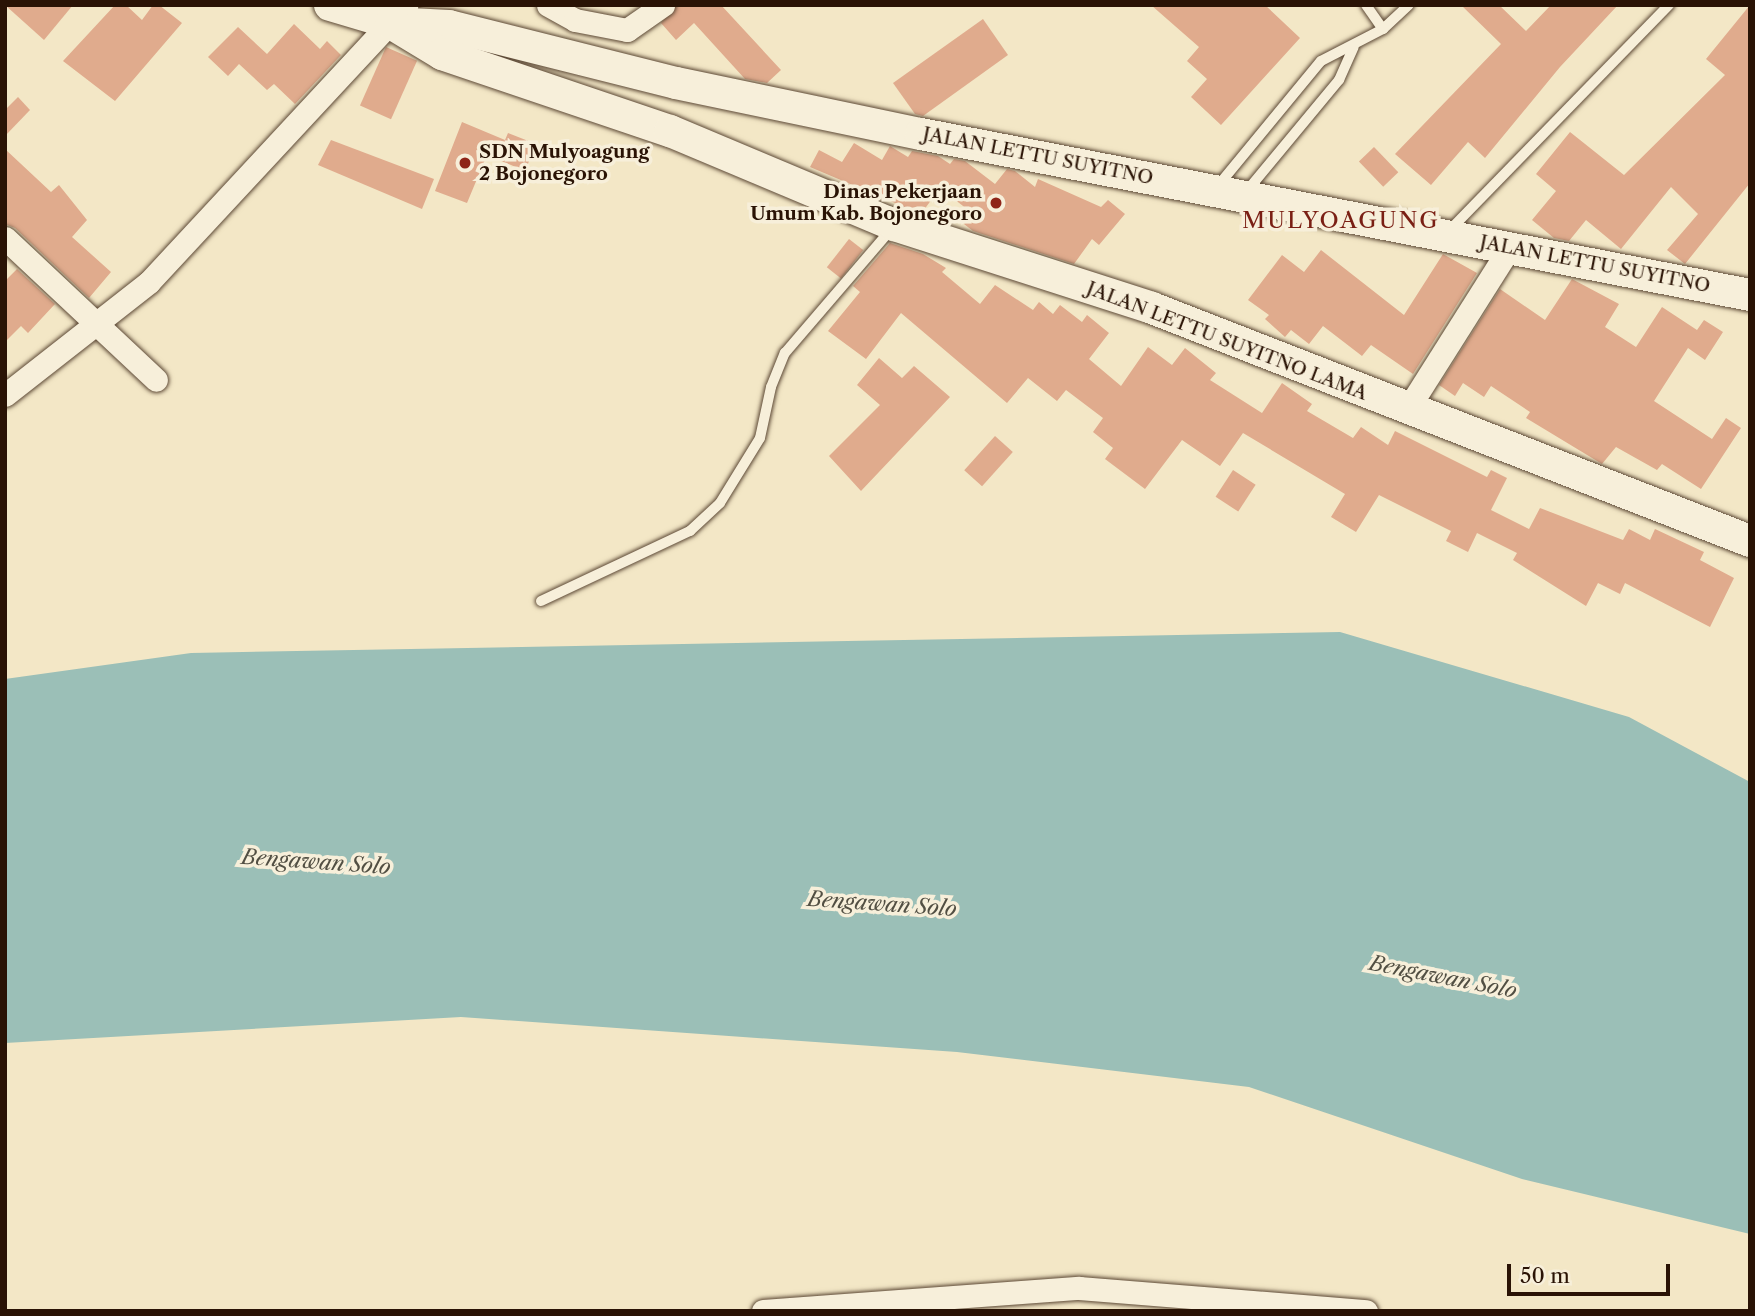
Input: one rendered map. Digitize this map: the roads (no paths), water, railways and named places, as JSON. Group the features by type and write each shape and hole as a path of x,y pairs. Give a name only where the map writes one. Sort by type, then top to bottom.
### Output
{"main road":[{"name":"JALAN LETTU SUYITNO","path":"331,5 399,14 676,83 1750,295"},
{"name":"JALAN LETTU SUYITNO LAMA","path":"399,14 442,54 670,131 894,225 1152,308 1407,410 1750,541"},
{"path":"670,131 660,113 676,83"}],"street":[{"path":"548,5 575,20 627,30 663,5"},
{"path":"5,395 100,325 149,282 399,14"},
{"path":"5,238 156,380"},
{"path":"1407,410 1510,247"},
{"path":"763,1311 1079,1288 1366,1311"}],"lane":[{"path":"1366,5 1384,29"},
{"path":"1229,192 1321,61 1354,47 1384,29 1409,5"},
{"path":"1446,234 1669,5"},
{"path":"1229,192 1339,80 1354,47"},
{"path":"541,601 690,531 720,503 760,438 771,387 785,353 894,225"}],"water":[{"name":"Bengawan Solo","path":"1340,632 1629,717 1750,782 1750,1234 1522,1179 1249,1087 957,1052 461,1017 5,1043 5,679 191,653"}],"place":[{"name":"SDN Mulyoagung 2 Bojonegoro","path":"465,163"},
{"name":"Dinas Pekerjaan Umum Kab. Bojonegoro","path":"996,203"}],"district":[{"name":"MULYOAGUNG","path":"1341,220"}]}
